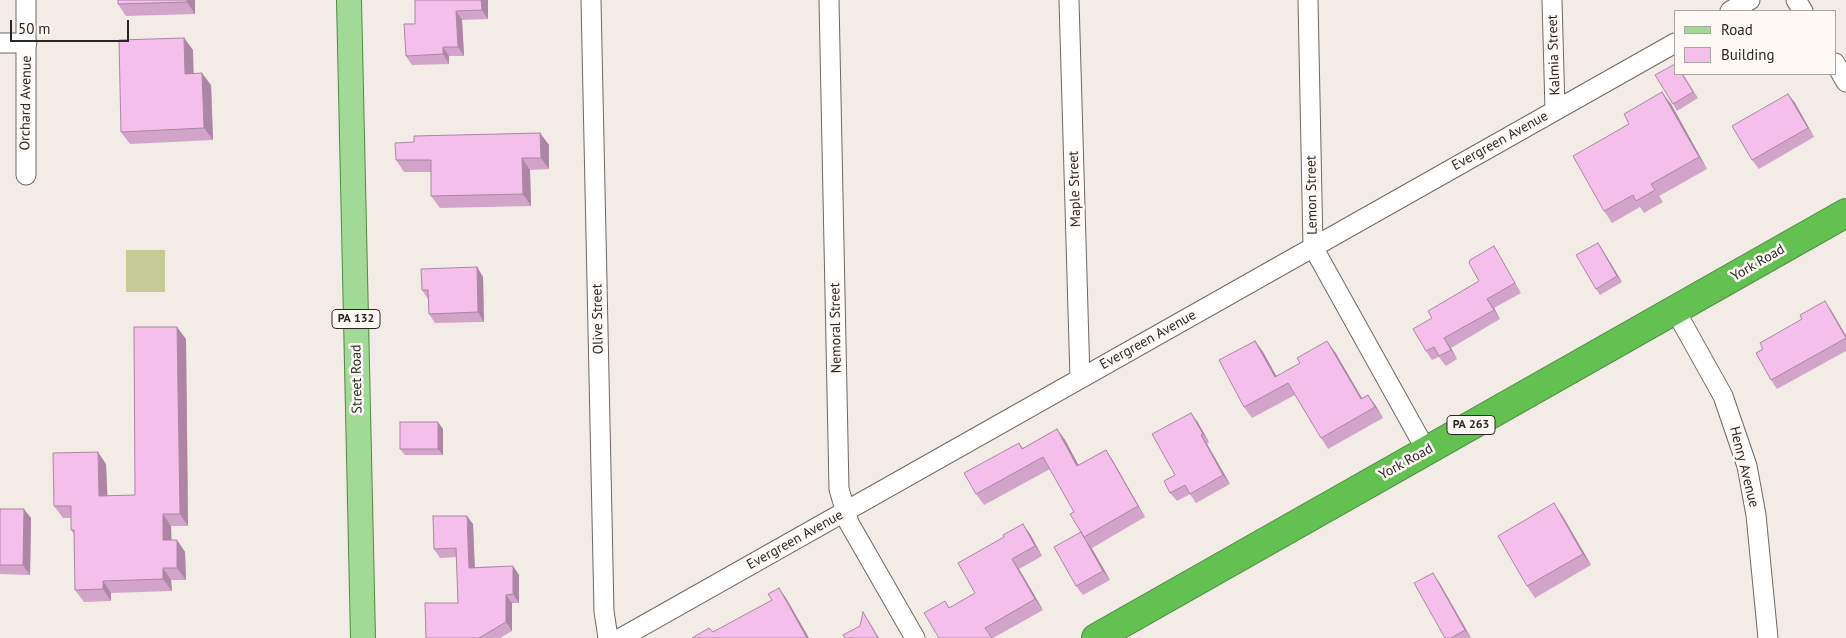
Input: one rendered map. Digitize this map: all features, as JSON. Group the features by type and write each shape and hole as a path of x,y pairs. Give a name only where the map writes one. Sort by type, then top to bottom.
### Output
{"highway":[{"name":"York Road","path":"1096,638 1846,213"}],"main road":[{"name":"Street Road","path":"349,0 363,638"}],"street":[{"name":"Orchard Avenue","path":"26,0 26,175"},
{"name":"Olive Street","path":"591,0 604,603 608,638"},
{"name":"Nemoral Street","path":"829,0 840,490 849,523 915,638"},
{"name":"Maple Street","path":"1069,0 1080,379"},
{"name":"Lemon Street","path":"1308,0 1313,247 1426,450"},
{"name":"Kalmia Street","path":"1552,0 1555,110"},
{"path":"1732,10 1750,0"},
{"path":"0,43 27,43"},
{"name":"Evergreen Avenue","path":"621,638 1674,44"},
{"path":"1836,65 1846,82"},
{"name":"Henry Avenue","path":"1675,310 1722,396 1747,466 1756,515 1768,638"}],"green space":[{"path":"126,250 165,250 165,292 126,292"}],"building":[{"path":"118,0 187,0 187,2 118,4"},
{"path":"415,0 481,0 482,10 456,11 458,47 443,47 443,54 406,56 404,24 415,24"},
{"path":"184,38 185,74 202,73 204,128 121,132 119,40"},
{"path":"1674,65 1674,75 1683,75 1693,92 1673,104 1655,75"},
{"path":"1662,92 1699,157 1651,184 1655,190 1636,201 1633,195 1604,211 1573,156 1629,124 1624,114"},
{"path":"1788,94 1808,128 1752,160 1732,126"},
{"path":"540,133 541,158 522,158 523,194 431,196 431,160 396,160 395,143 414,142 414,136"},
{"path":"1598,243 1617,276 1596,289 1576,255"},
{"path":"1494,246 1515,283 1487,299 1494,310 1444,338 1451,350 1439,356 1434,347 1426,351 1413,329 1432,318 1428,311 1479,281 1469,263 1470,260"},
{"path":"477,267 478,312 429,314 428,290 422,290 421,269"},
{"path":"1825,301 1846,338 1771,380 1756,353 1763,349 1760,343 1802,319 1800,315"},
{"path":"134,327 177,327 180,514 163,514 163,540 177,540 177,568 163,568 163,579 103,581 103,589 75,590 74,530 71,530 71,506 54,506 53,453 98,452 99,496 135,495"},
{"path":"1255,341 1275,377 1300,363 1297,358 1327,341 1361,399 1368,395 1375,407 1321,438 1288,383 1244,407 1219,360"},
{"path":"1191,413 1223,475 1190,494 1185,485 1170,493 1164,481 1175,475 1152,434"},
{"path":"400,422 438,422 438,449 400,449"},
{"path":"1057,429 1077,466 1106,450 1138,506 1084,537 1070,514 1074,512 1043,457 976,494 964,473 1019,443 1022,449"},
{"path":"1554,503 1583,554 1527,586 1498,536"},
{"path":"0,509 24,509 23,565 0,565"},
{"path":"433,516 467,516 469,568 513,566 513,594 506,595 506,622 479,638 426,638 425,603 458,603 456,548 434,549"},
{"path":"1023,524 1035,546 1012,559 1035,599 985,628 992,638 939,638 924,613 945,601 949,608 975,593 958,563"},
{"path":"1081,532 1103,571 1076,586 1054,547"},
{"path":"1433,573 1465,630 1451,638 1445,638 1414,583"},
{"path":"779,588 807,638 692,638 709,628 713,632 772,600 768,594"},
{"path":"863,612 878,638 845,638 843,635 860,626"}]}
